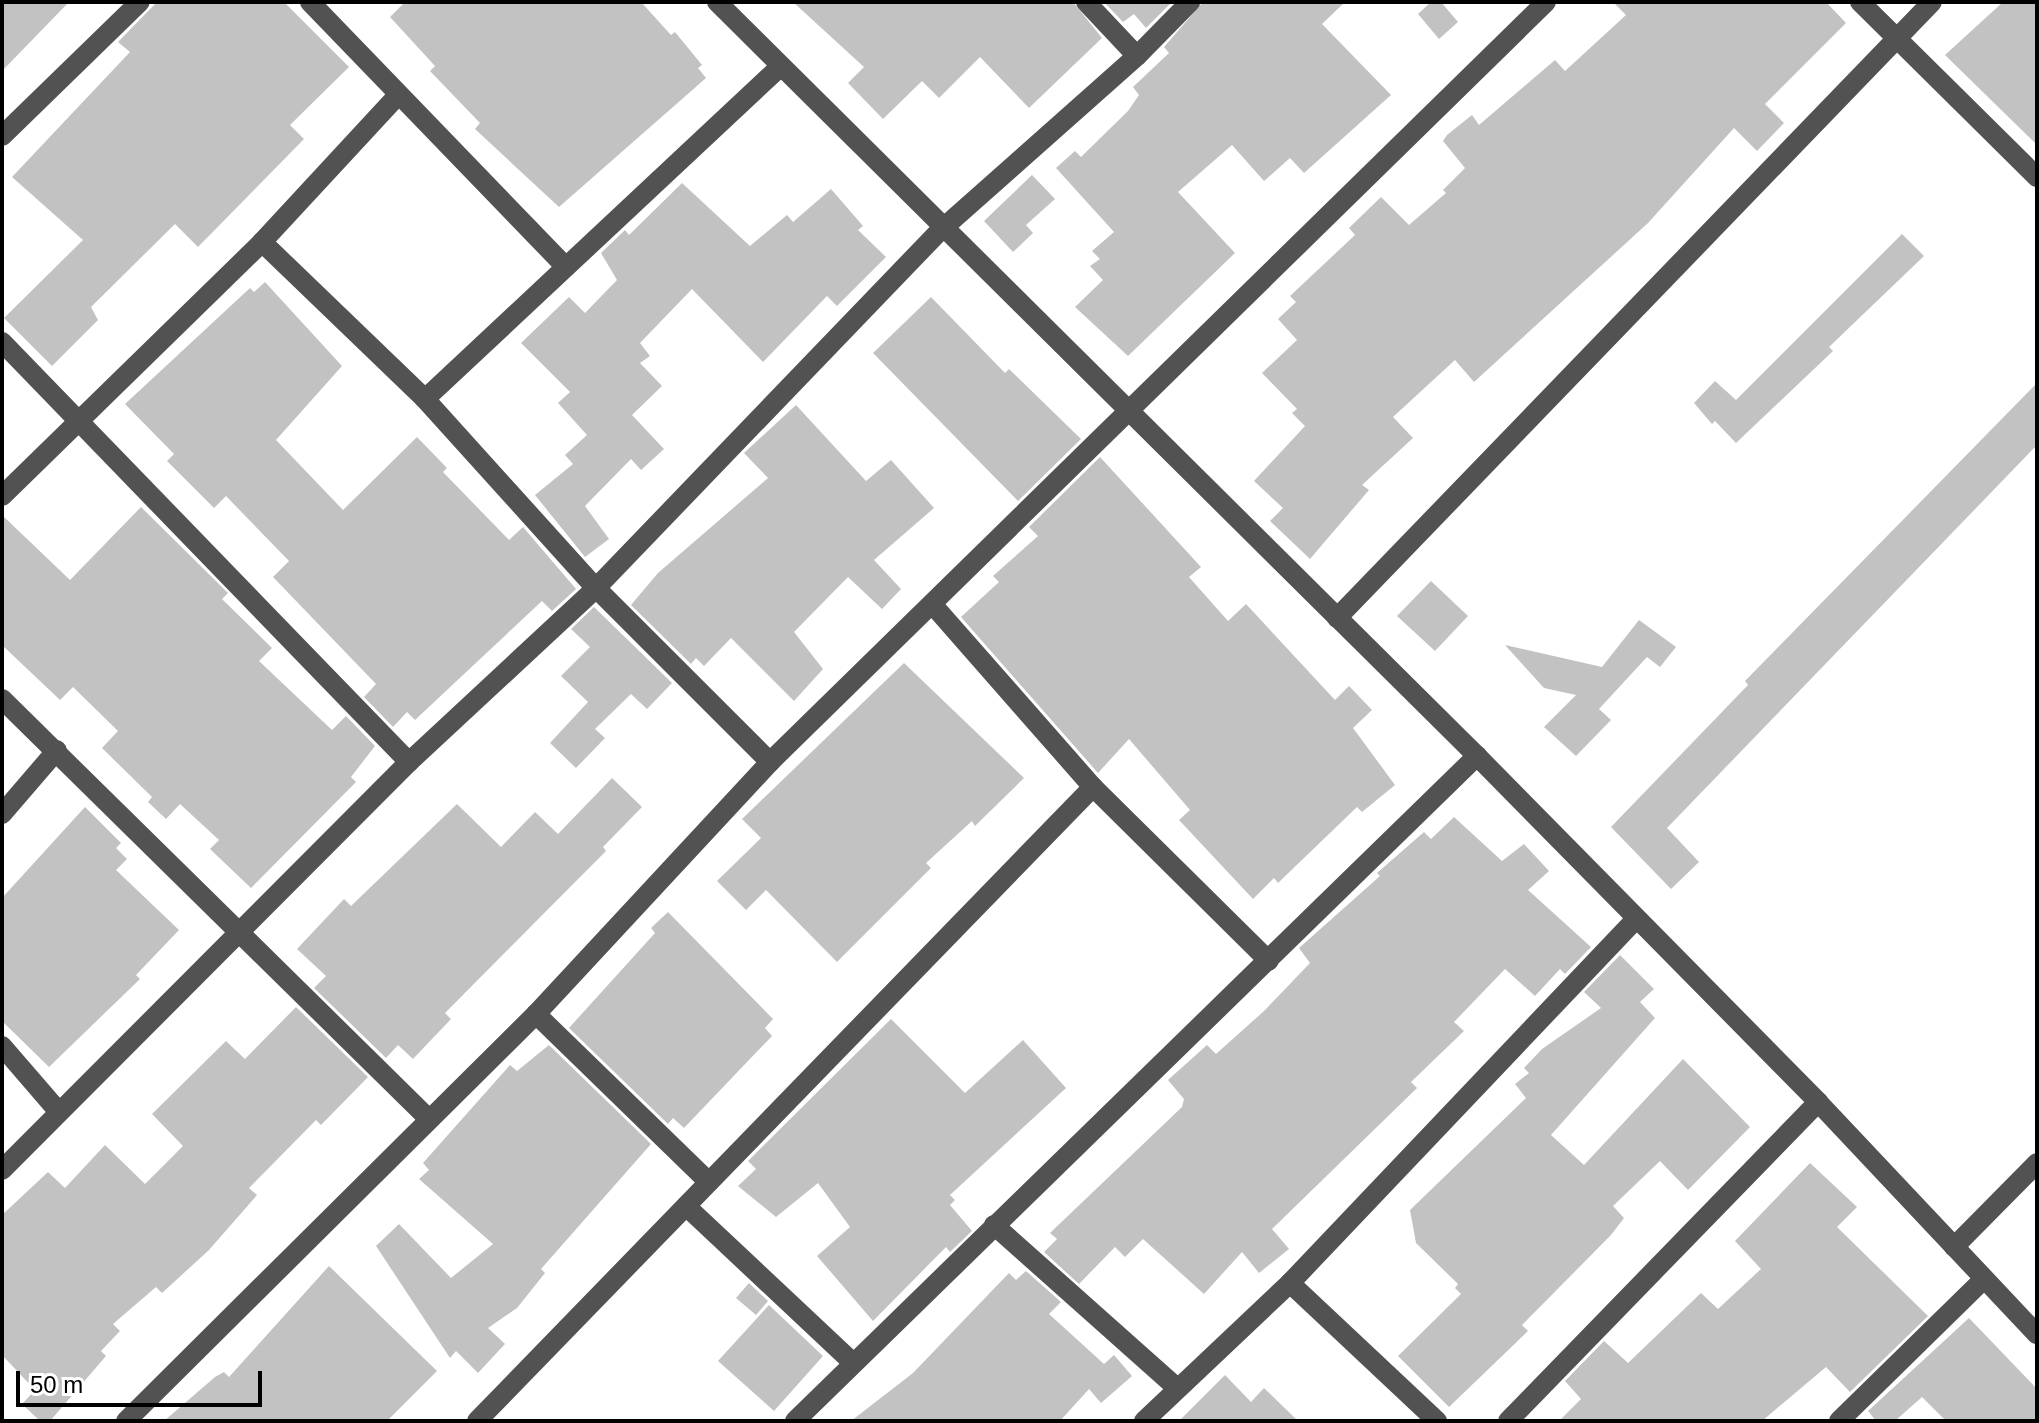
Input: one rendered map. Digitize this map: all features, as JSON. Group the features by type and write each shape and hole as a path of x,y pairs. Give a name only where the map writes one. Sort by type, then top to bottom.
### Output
{"street":[{"path":"2,136 140,2"},
{"path":"310,2 566,267"},
{"path":"717,2 779,68 1126,414 1477,756 1635,920 1818,1102 2037,1334"},
{"path":"1086,2 1137,56"},
{"path":"2,1170 242,933 409,762 596,588 942,229 1137,56 1190,2"},
{"path":"126,1421 536,1014 770,762 1546,2"},
{"path":"1860,2 2037,177"},
{"path":"1337,618 1932,2"},
{"path":"425,399 779,68"},
{"path":"2,496 78,418 262,242 398,95"},
{"path":"262,242 425,399 596,588 770,762"},
{"path":"2,342 409,762"},
{"path":"933,605 1093,787 1269,961"},
{"path":"2,699 429,1119"},
{"path":"2,814 57,750"},
{"path":"795,1421 1477,756"},
{"path":"477,1421 1093,787"},
{"path":"1144,1421 1176,1387 1290,1283 1635,920"},
{"path":"536,1014 709,1182"},
{"path":"2,1046 59,1112"},
{"path":"1508,1421 1818,1102"},
{"path":"1954,1247 2037,1163"},
{"path":"686,1206 853,1363"},
{"path":"994,1225 1176,1387"},
{"path":"1839,1421 1984,1279"},
{"path":"1290,1283 1437,1421"}],"building":[{"path":"2,2 69,2 2,71"},
{"path":"157,2 284,2 349,67 290,125 304,139 198,247 175,224 91,307 98,320 52,366 4,318 83,240 12,177 130,52 118,42"},
{"path":"405,2 641,2 671,35 675,32 702,65 698,68 706,78 559,207 475,129 480,123 430,71 435,66 390,17"},
{"path":"793,2 1073,2 1102,38 1029,108 980,57 939,98 922,81 883,119 848,83 864,67"},
{"path":"1104,2 1172,2 1146,28 1134,14 1123,22"},
{"path":"1203,2 1345,2 1322,24 1391,95 1304,173 1290,158 1264,181 1232,145 1178,192 1235,253 1128,356 1075,307 1103,280 1090,266 1100,259 1092,251 1114,232 1056,168 1075,151 1081,157 1128,111 1139,95 1133,87 1169,53 1164,47"},
{"path":"1431,2 1441,2 1458,22 1439,39 1418,14"},
{"path":"1613,2 1826,2 1846,23 1765,104 1784,123 1757,151 1734,128 1648,223 1474,382 1455,360 1393,417 1413,438 1362,485 1369,490 1310,559 1270,521 1283,508 1254,481 1305,426 1292,413 1297,409 1262,373 1297,340 1278,319 1296,302 1290,296 1355,235 1349,228 1381,197 1409,225 1446,193 1443,190 1465,168 1443,141 1447,135 1472,115 1479,125 1555,60 1565,71 1626,15"},
{"path":"2003,2 2037,2 2037,145 1945,55"},
{"path":"1032,175 1055,199 1026,225 1033,233 1013,252 984,221"},
{"path":"682,183 750,246 787,215 793,222 831,189 863,226 858,230 886,257 837,306 827,296 763,362 692,289 640,343 650,356 640,363 662,386 632,415 664,449 641,470 631,459 585,506 609,539 585,557 535,495 573,464 565,455 587,435 558,403 570,392 521,343 569,297 585,313 617,280 601,253 625,230 629,235"},
{"path":"1902,234 1924,256 1829,347 1833,351 1736,443 1715,421 1712,424 1694,403 1715,381 1736,400"},
{"path":"265,282 342,366 276,440 343,510 417,437 447,468 443,472 509,540 523,527 576,589 552,611 542,601 415,720 407,712 393,727 364,697 376,684 273,577 289,561 226,496 214,508 167,461 174,454 125,404 250,288 254,292"},
{"path":"931,297 1005,373 1009,369 1081,439 1018,501 873,353"},
{"path":"2037,383 2037,445 1667,828 1699,862 1671,889 1611,827 1748,685 1745,681"},
{"path":"796,405 866,481 891,460 934,508 874,560 901,589 882,609 848,577 794,632 823,669 794,701 731,638 704,666 696,658 691,664 631,605 658,573 768,478 744,453"},
{"path":"1100,457 1201,567 1189,577 1228,621 1246,604 1335,700 1349,686 1372,710 1353,728 1395,785 1362,812 1357,807 1278,883 1274,878 1253,899 1179,820 1190,810 1129,739 1098,773 961,617 999,582 993,576 1038,536 1029,527"},
{"path":"141,507 228,593 222,599 272,648 259,661 332,730 346,716 375,746 351,777 356,782 251,888 210,849 219,840 180,804 166,819 148,802 152,797 102,748 118,731 73,687 60,700 2,645 2,515 70,580"},
{"path":"1431,581 1468,616 1435,651 1397,616"},
{"path":"594,607 672,683 647,709 631,694 595,729 605,738 576,768 550,743 588,702 561,676 590,647 571,629"},
{"path":"1639,620 1676,647 1660,667 1647,657 1599,709 1611,720 1576,756 1544,727 1576,695 1544,688 1505,645 1602,667"},
{"path":"904,663 1024,778 975,826 972,821 926,863 931,868 837,962 766,890 746,910 717,881 761,838 742,819"},
{"path":"612,778 642,807 603,847 606,851 445,1013 451,1019 413,1059 398,1045 386,1058 314,988 326,976 297,949 344,899 351,906 457,804 501,847 535,812 558,834"},
{"path":"85,807 121,843 116,848 127,859 116,870 179,930 136,975 140,979 49,1067 2,1021 2,898"},
{"path":"1454,817 1502,861 1524,844 1549,871 1528,890 1591,947 1565,974 1560,969 1535,996 1505,969 1454,1022 1464,1031 1411,1082 1417,1088 1272,1229 1289,1249 1259,1273 1242,1252 1204,1294 1143,1239 1125,1257 1115,1247 1079,1284 1044,1252 1057,1239 1050,1233 1182,1107 1184,1099 1168,1080 1207,1045 1216,1054 1264,1011 1310,963 1299,948 1424,832 1431,839"},
{"path":"668,912 773,1019 765,1028 772,1036 684,1128 673,1118 668,1124 569,1028 655,933 651,928"},
{"path":"1620,955 1654,989 1640,1002 1655,1018 1551,1135 1584,1165 1683,1059 1750,1127 1688,1190 1660,1161 1613,1206 1624,1218 1611,1235 1522,1325 1528,1331 1449,1407 1398,1356 1461,1294 1455,1288 1458,1284 1416,1243 1410,1210 1526,1098 1515,1084 1529,1073 1524,1068 1542,1049 1601,1008 1584,992"},
{"path":"296,1007 368,1077 321,1125 316,1120 249,1188 257,1195 209,1250 162,1293 156,1287 113,1324 120,1331 101,1351 106,1356 50,1421 40,1421 22,1404 35,1390 2,1355 2,1215 48,1172 65,1188 105,1145 145,1184 183,1146 152,1114 226,1041 245,1059"},
{"path":"891,1019 965,1093 1023,1040 1066,1088 950,1195 955,1200 950,1205 972,1231 950,1252 946,1247 873,1321 817,1256 850,1227 818,1183 776,1217 738,1186 756,1169 748,1161"},
{"path":"549,1045 651,1144 541,1269 545,1273 517,1308 488,1328 505,1344 478,1373 456,1351 450,1358 376,1246 399,1224 451,1278 493,1244 419,1179 429,1170 423,1163 510,1065 517,1071"},
{"path":"1810,1163 1857,1207 1837,1227 1928,1316 1850,1392 1826,1367 1762,1421 1559,1421 1581,1399 1565,1381 1604,1341 1628,1363 1701,1293 1718,1309 1761,1269 1735,1241"},
{"path":"329,1266 437,1371 387,1421 164,1421 215,1377 224,1372 229,1377"},
{"path":"1026,1271 1061,1302 1049,1314 1104,1364 1114,1355 1132,1376 1101,1403 1089,1389 1060,1421 851,1421 913,1373 1009,1273 1016,1280"},
{"path":"749,1283 768,1301 756,1315 736,1298"},
{"path":"769,1305 823,1356 774,1411 718,1361"},
{"path":"1969,1318 2037,1389 2037,1421 1946,1421 1922,1397 1895,1421 1876,1421 1868,1411"},
{"path":"1225,1375 1251,1402 1264,1388 1298,1421 1179,1421"}]}
